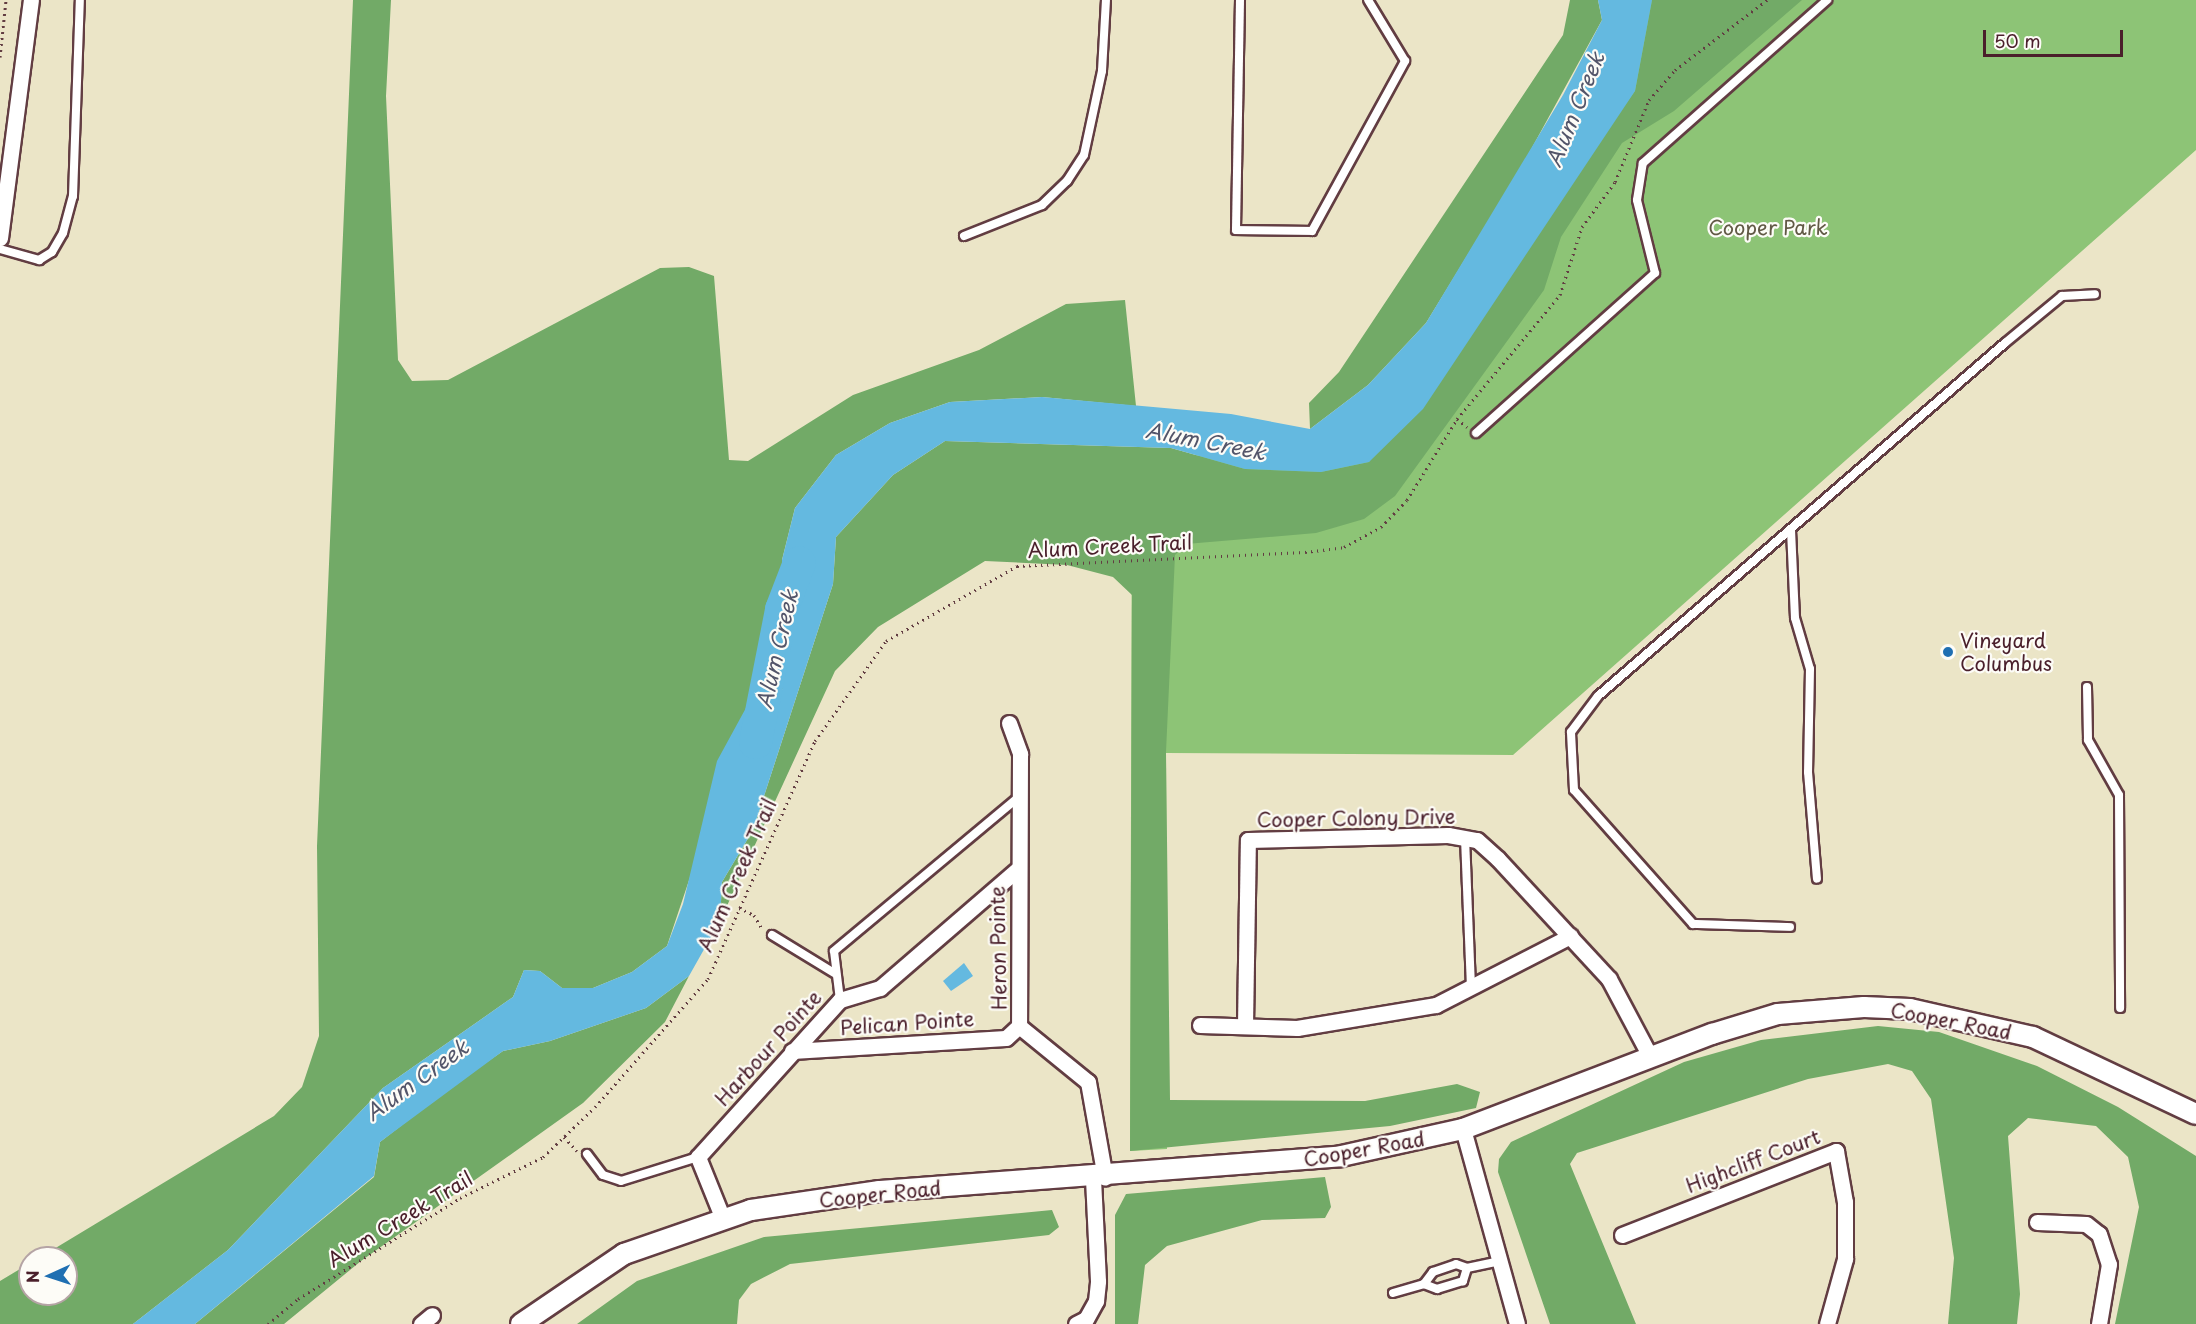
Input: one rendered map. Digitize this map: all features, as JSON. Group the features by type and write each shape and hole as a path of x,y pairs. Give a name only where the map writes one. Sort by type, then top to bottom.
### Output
{"street":[{"path":"0,238 31,0"},
{"name":"Heron Pointe","path":"1009,723 1020,754 1019,1026 1088,1082 1099,1177 1096,1301 1086,1319 1076,1324"},
{"name":"Cooper Colony Drive","path":"1245,1025 1248,840 1465,838 1477,840 1498,859 1609,979 1651,1058"},
{"name":"Harbour Pointe","path":"698,1157 840,1000 880,988 1018,869"},
{"path":"1200,1025 1297,1028 1355,1022 1436,1005 1570,936"},
{"name":"Cooper Road","path":"521,1324 624,1254 752,1210 880,1191 1099,1177 1341,1156 1463,1129 1651,1058 1778,1014 1864,1007 1910,1009 2033,1037 2196,1114"},
{"name":"Pelican Pointe","path":"792,1051 1006,1038 1019,1026"},
{"path":"1463,1129 1517,1324"},
{"name":"Highcliff Court","path":"1622,1235 1836,1151 1845,1202 1845,1260 1827,1324"},
{"path":"698,1157 723,1219"},
{"path":"2037,1222 2086,1224 2099,1234 2109,1264 2098,1324"}],"lane":[{"path":"0,249 39,260 52,252 63,233 73,196 80,0"},
{"path":"964,236 1042,205 1067,182 1084,155 1102,71 1106,0"},
{"path":"1240,0 1236,230 1312,231 1405,61 1368,0"},
{"path":"1476,433 1655,273 1637,200 1643,163 1827,0"},
{"path":"1790,927 1694,924 1574,790 1569,767 1571,732 1598,696 2062,296 2095,294"},
{"path":"1791,530 1795,618 1810,669 1808,772 1817,879"},
{"path":"2087,687 2088,740 2119,795 2120,1008"},
{"path":"840,1000 834,951 1019,797"},
{"path":"1465,838 1471,987"},
{"path":"772,935 836,974"},
{"path":"587,1154 603,1175 621,1181 698,1157"},
{"path":"1393,1293 1424,1284 1433,1272 1456,1264 1467,1268 1501,1261"},
{"path":"1424,1284 1437,1289 1463,1281 1467,1268"}],"path":[{"path":"0,57 6,0"},
{"name":"Alum Creek Trail","path":"268,1324 298,1299 460,1198 543,1157 595,1107 708,979 815,741 868,663 886,641 990,577 1041,563 1305,552 1344,547 1381,527 1407,500 1457,419 1560,295 1582,227 1615,182 1649,100 1675,70 1767,0"},
{"path":"739,908 750,912 772,935"}],"green space":[{"path":"353,0 391,0 386,96 398,360 412,381 448,380 660,268 689,267 714,276 729,460 748,461 853,395 979,350 1066,304 1125,300 1136,406 1042,397 950,402 890,423 836,455 795,508 782,560 783,689 747,707 667,946 632,972 593,988 562,988 540,971 524,970 513,997 383,1088 228,1250 133,1324 0,1324 0,1281 18,1270 18,1306 78,1306 78,1246 59,1246 274,1116 302,1087 319,1036 317,846"},
{"path":"1570,0 1598,0 1602,20 1522,166 1426,323 1368,385 1310,429 1309,403 1339,372 1563,35"},
{"name":"Cooper Park","path":"1624,0 2196,0 2196,150 1513,755 1166,753 1167,1149 1130,1151 1132,460 1362,444"},
{"path":"1652,0 1802,0 1674,111 1622,143 1561,237 1544,290 1395,496 1364,519 1316,533 1186,544 1175,555 1166,752 1170,1100 1365,1101 1457,1084 1480,1092 1476,1108 1390,1126 1130,1151 1132,595 1113,577 1067,565 985,561 878,627 835,671 720,921 722,882 753,830 833,584 836,537 893,475 945,441 1171,448 1245,469 1321,472 1369,462 1635,91"},
{"path":"689,976 665,1022 583,1103 361,1261 284,1324 195,1324 374,1177 380,1142 455,1084 503,1051 550,1041 646,1008"},
{"path":"1878,1026 1939,1032 2037,1066 2118,1107 2196,1156 2196,1324 2115,1324 2139,1207 2128,1157 2096,1126 2028,1118 2008,1136 2020,1294 2017,1324 1948,1324 1954,1258 1931,1099 1912,1071 1888,1064 1808,1079 1577,1153 1570,1164 1636,1324 1550,1324 1498,1172 1499,1159 1511,1142 1684,1062 1761,1040"},
{"path":"1325,1177 1331,1207 1325,1218 1262,1220 1167,1246 1145,1265 1138,1324 1115,1324 1115,1215 1126,1194"},
{"path":"1052,1210 1059,1227 1049,1235 790,1264 751,1284 739,1300 737,1324 577,1324 637,1281 764,1237"}],"water":[{"path":"1598,0 1652,0 1635,91 1423,409 1369,462 1321,472 1245,469 1171,448 945,441 893,475 836,537 833,584 753,830 722,882 720,921 689,976 646,1008 550,1041 503,1051 380,1142 374,1176 195,1324 133,1324 228,1250 383,1088 513,997 524,970 540,971 562,988 593,988 632,972 667,946 683,904 717,761 747,706 783,689 782,560 795,508 836,455 890,423 950,402 1042,397 1231,414 1310,429 1368,385 1426,323 1563,95 1602,20"},
{"path":"964,963 973,976 951,991 943,981"}],"waterway":[{"name":"Alum Creek","path":"755,742 781,609 799,562"}],"place":[{"name":"Vineyard Columbus","path":"1948,652"}]}
